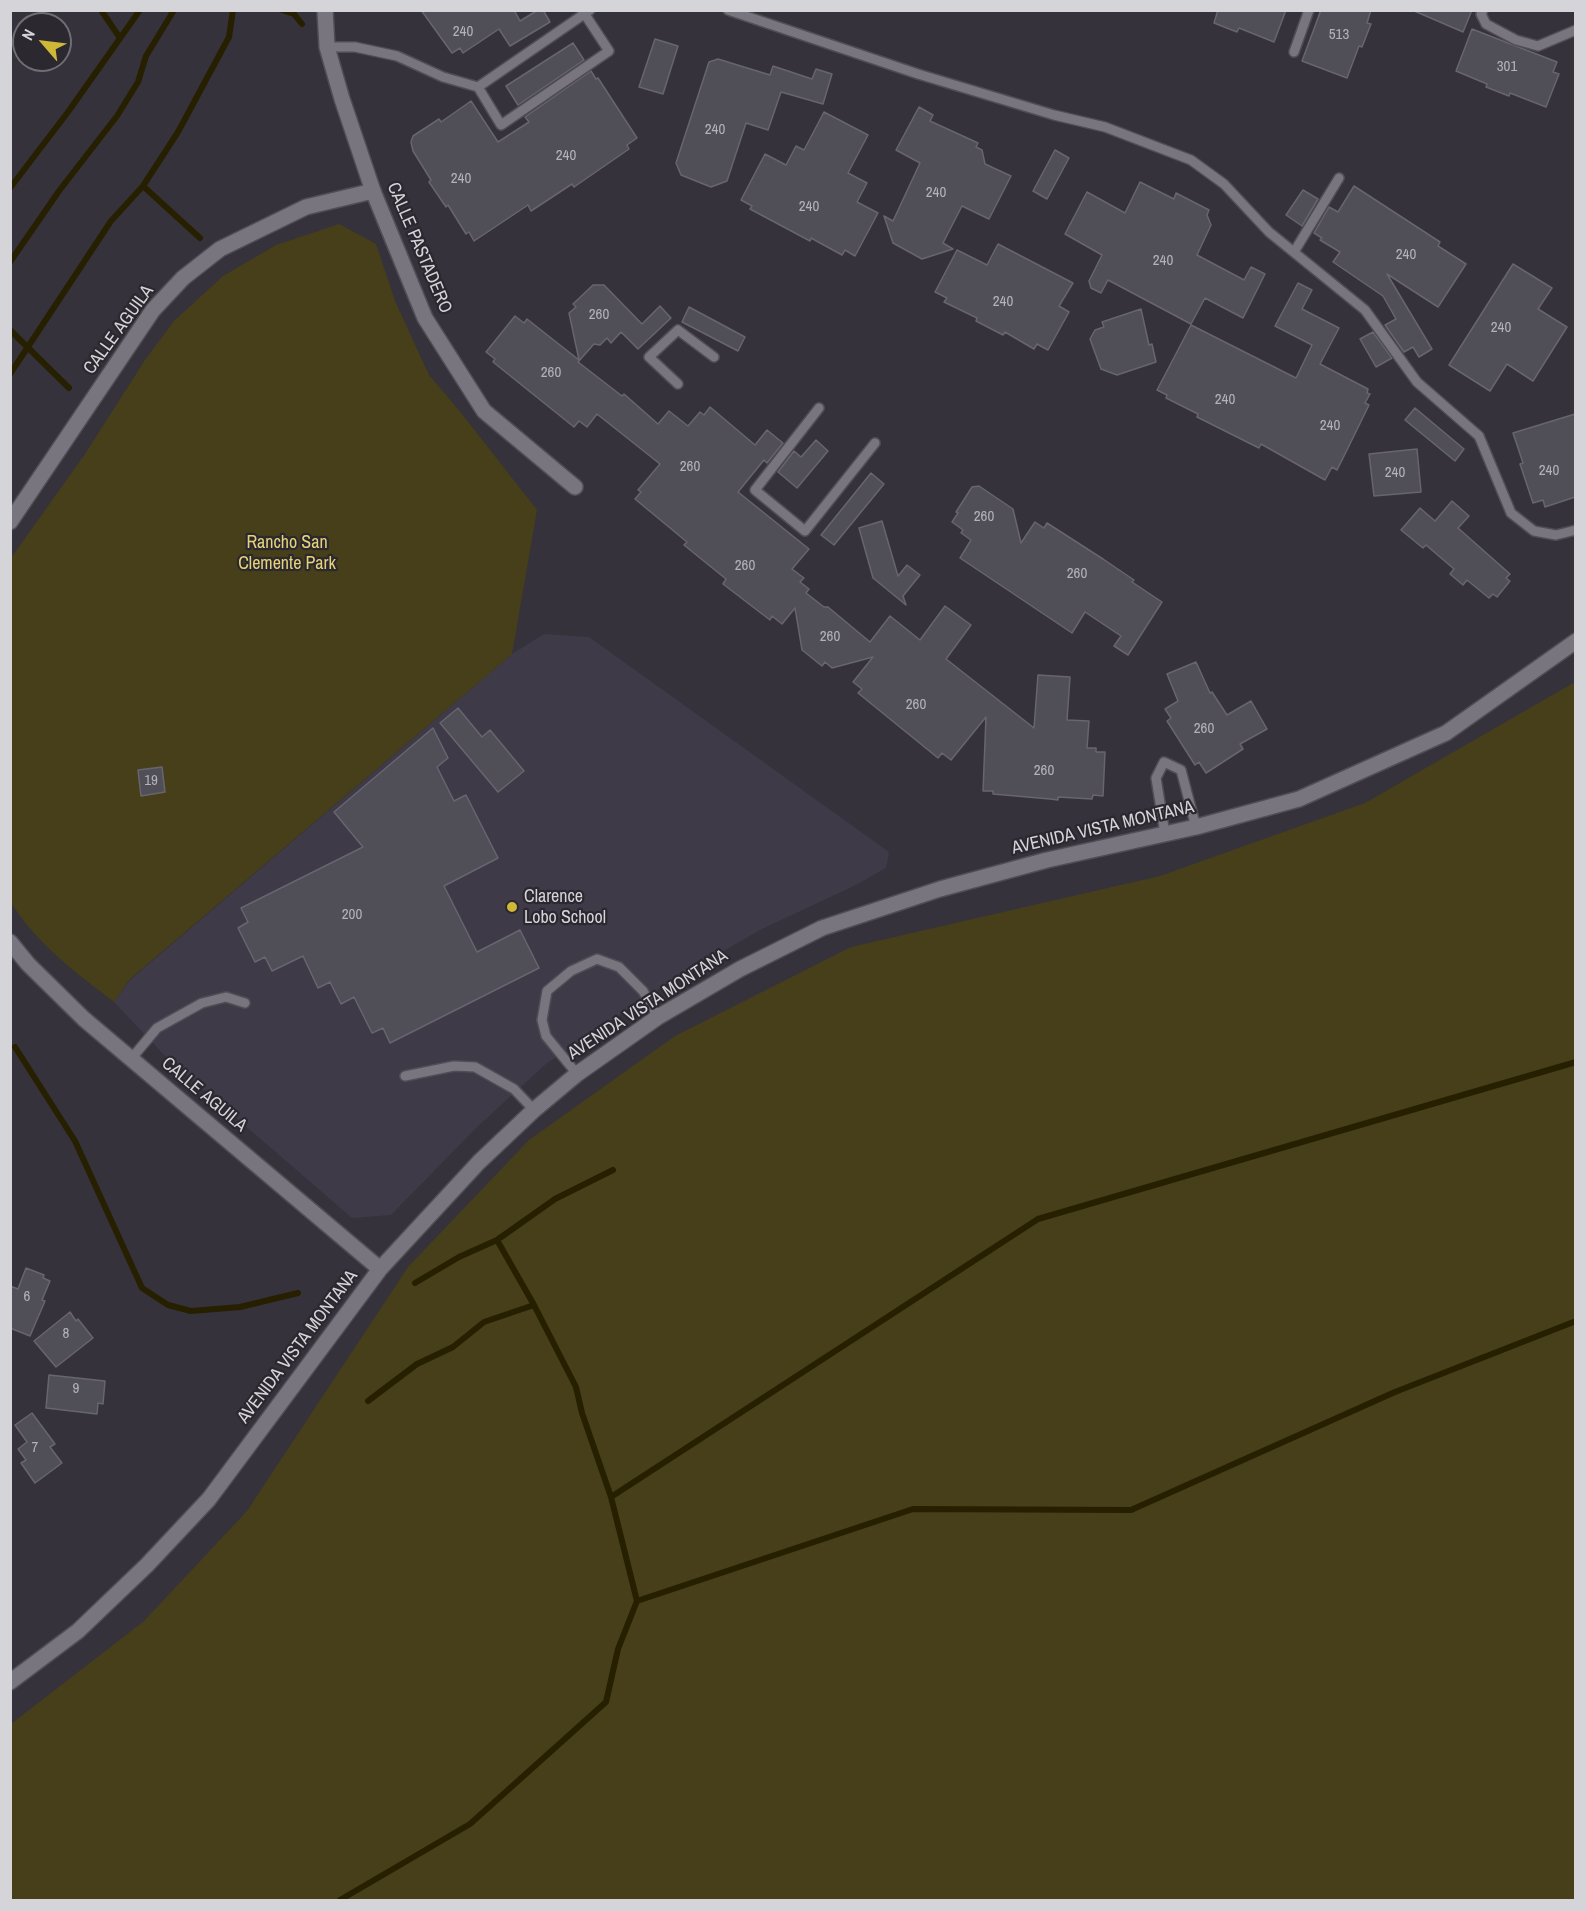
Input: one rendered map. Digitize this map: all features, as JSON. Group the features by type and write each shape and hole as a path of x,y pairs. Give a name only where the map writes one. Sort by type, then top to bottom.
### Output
{"street":[{"name":"CALLE PASTADERO","path":"325,10 327,47 342,99 373,191 425,318 484,411 575,487"},
{"name":"CALLE AGUILA","path":"10,522 153,310 183,278 220,249 306,207 373,191"},
{"name":"AVENIDA VISTA MONTANA","path":"10,1682 78,1631 147,1565 209,1499 380,1269 479,1162 534,1110 577,1074 658,1017 740,969 822,928 951,886 1047,860 1196,827 1299,799 1446,733 1575,641"},
{"name":"CALLE AGUILA","path":"10,942 28,964 84,1019 380,1269"}],"lane":[{"path":"728,10 918,74 1105,128 1191,160 1224,184 1269,232 1365,310 1417,382 1479,436 1511,513 1534,531 1556,535 1575,530"},
{"path":"1294,52 1309,10"},
{"path":"1483,10 1481,14 1486,24 1516,40 1538,46 1575,30"},
{"path":"327,47 355,47 397,56 443,77 478,87 501,125 609,51 586,12 478,87"},
{"path":"1294,252 1339,178"},
{"path":"678,384 649,357 678,330 714,357"},
{"path":"819,408 754,490 805,531 875,443"},
{"path":"1165,834 1156,778 1164,762 1181,770 1196,827"},
{"path":"577,1074 546,1036 542,1020 547,991 571,971 597,959 619,967 643,990 658,1017"},
{"path":"131,1059 158,1028 202,1003 226,997 245,1003"},
{"path":"405,1076 454,1066 475,1067 514,1089 534,1110"}],"shaded area":[{"name":"Clarence Lobo School","path":"544,634 589,637 889,852 886,868 856,885 762,929 674,979 547,1063 476,1128 391,1215 352,1218 167,1058 114,1002 130,980 512,654"}],"green space":[{"name":"Rancho San Clemente Park","path":"339,224 376,244 395,301 429,375 537,510 512,654 130,979 114,1002 45,945 11,903 11,558 85,454 145,360 174,321 223,276 276,245"},
{"path":"1575,682 1575,1900 11,1900 11,1724 144,1621 247,1511 408,1267 529,1140 675,1036 851,947 1160,876 1365,803"}],"building":[{"path":"421,10 514,10 520,21 538,10 543,10 550,22 510,46 499,29 463,53 460,48 452,53"},
{"path":"1218,10 1286,10 1274,42 1239,28 1237,32 1214,23"},
{"path":"1321,10 1371,10 1367,23 1371,24 1362,47 1359,46 1347,78 1302,61"},
{"path":"1412,10 1472,10 1463,32"},
{"path":"1472,29 1557,62 1553,72 1559,74 1546,107 1510,93 1509,96 1486,87 1487,84 1456,71"},
{"path":"655,39 678,46 663,94 639,87"},
{"path":"573,43 584,60 518,105 506,86"},
{"path":"718,59 770,75 773,66 812,79 816,69 832,74 823,104 781,92 768,130 746,123 727,181 711,187 681,175 676,163 709,62"},
{"path":"591,71 596,79 598,78 637,138 627,145 629,149 574,187 572,184 531,211 528,205 474,241 469,232 466,234 448,205 446,207 429,182 431,180 413,151 411,142 413,136 439,119 441,122 471,101 498,142 529,122 525,117"},
{"path":"919,107 933,115 930,121 978,143 976,147 982,150 985,164 1011,176 989,219 962,206 943,243 953,249 922,259 893,243 884,216 893,221 920,163 896,150"},
{"path":"824,112 868,135 848,173 867,183 857,202 878,213 855,256 845,250 842,255 811,238 810,241 750,209 752,206 741,200 765,154 786,165 796,146 804,150"},
{"path":"1055,150 1069,158 1047,199 1033,191"},
{"path":"1140,182 1174,199 1176,193 1209,210 1207,215 1211,225 1197,255 1244,280 1251,267 1265,274 1243,318 1205,298 1191,324 1108,280 1101,293 1091,288 1089,281 1102,255 1065,234 1087,192 1125,213"},
{"path":"1354,186 1440,242 1438,246 1466,264 1438,307 1387,274 1432,349 1419,357 1413,347 1404,352 1385,325 1396,319 1383,296 1333,262 1340,252 1320,240 1322,238 1314,233 1329,207 1338,212"},
{"path":"1303,190 1318,199 1302,226 1286,215"},
{"path":"998,244 1073,283 1059,306 1069,312 1048,350 1037,344 1034,349 1005,332 1003,335 976,321 977,318 944,302 947,298 935,292 957,250 987,265"},
{"path":"1513,264 1552,288 1538,309 1567,327 1533,381 1507,364 1490,391 1449,365"},
{"path":"1298,283 1312,290 1302,309 1339,328 1320,364 1368,389 1367,393 1370,394 1365,403 1369,405 1337,470 1332,467 1325,480 1261,444 1259,448 1197,417 1198,414 1166,398 1167,395 1157,390 1191,325 1296,378 1312,345 1275,326"},
{"path":"593,285 604,285 642,324 660,306 671,318 638,349 621,332 611,343 607,338 600,345 594,344 578,362 622,396 624,394 658,424 669,411 688,426 700,412 704,415 710,407 755,445 767,430 783,443 767,463 764,460 738,492 809,549 792,569 804,578 800,582 809,589 806,593 824,607 828,607 870,642 890,616 920,640 945,606 971,625 946,659 1034,728 1038,675 1070,677 1067,720 1089,721 1087,748 1096,748 1096,752 1105,752 1103,796 1093,795 1092,799 1058,797 1058,800 983,791 986,717 951,760 942,753 938,758 858,693 862,689 853,682 873,657 832,668 825,662 822,666 802,650 795,608 782,624 772,616 770,620 723,584 726,579 684,545 687,542 635,499 641,492 638,490 660,464 597,414 587,427 579,421 574,427 493,362 495,359 486,352 515,316 524,323 527,319 579,360 569,313 576,307 573,304"},
{"path":"689,307 745,337 738,351 682,322"},
{"path":"1141,309 1149,345 1152,344 1156,362 1117,375 1101,369 1090,339 1095,330 1104,327 1102,322"},
{"path":"1373,332 1392,358 1376,367 1360,339"},
{"path":"1415,408 1464,449 1455,461 1405,420"},
{"path":"1575,414 1575,497 1545,507 1543,500 1533,503 1513,433"},
{"path":"816,440 828,451 797,488 778,472 794,451 801,457"},
{"path":"1417,449 1421,492 1374,496 1369,454"},
{"path":"871,473 884,484 834,545 821,535"},
{"path":"979,486 1013,509 1021,543 1035,522 1044,528 1047,523 1134,580 1132,582 1162,602 1128,655 1114,646 1121,636 1085,612 1072,633 960,558 971,540 952,522 972,487"},
{"path":"1452,501 1469,516 1458,528 1510,574 1506,578 1510,581 1497,597 1493,594 1489,598 1467,580 1463,585 1450,574 1454,569 1426,545 1423,548 1401,530 1420,508 1435,521"},
{"path":"882,521 898,576 907,565 920,575 903,596 906,605 873,578 859,528"},
{"path":"1196,662 1210,693 1212,692 1227,715 1251,701 1267,729 1240,744 1243,749 1206,773 1199,762 1195,765 1167,721 1171,718 1165,709 1178,701 1167,674"},
{"path":"458,708 482,737 490,730 524,771 498,792 440,723"},
{"path":"433,728 448,758 437,767 454,801 466,795 498,858 444,886 477,952 520,930 539,968 390,1043 383,1028 372,1033 354,997 341,1004 330,982 318,988 303,956 272,971 265,957 255,962 238,928 248,922 241,908 363,847 334,812"},
{"path":"162,767 165,792 141,796 138,770"},
{"path":"26,1268 44,1275 43,1278 50,1281 42,1300 45,1301 30,1336 10,1328 10,1286 18,1289"},
{"path":"70,1312 93,1338 56,1367 34,1341"},
{"path":"49,1375 105,1381 103,1404 98,1403 97,1414 46,1408"},
{"path":"32,1413 55,1444 50,1447 62,1463 35,1483 21,1463 26,1460 18,1449 27,1442 15,1425"}],"waterway":[{"path":"101,10 120,38"},
{"path":"10,188 68,112 140,10"},
{"path":"10,262 59,191 117,116 138,82 146,56 174,10"},
{"path":"10,374 111,221 143,186 178,132 229,37 233,10"},
{"path":"282,10 294,14 302,24"},
{"path":"143,186 200,238"},
{"path":"10,330 69,388"},
{"path":"15,1047 75,1141 142,1288 168,1305 191,1311 240,1307 298,1293"},
{"path":"611,1497 1038,1219 1576,1062"},
{"path":"415,1283 459,1257 497,1240 555,1199 613,1170"},
{"path":"340,1900 470,1824 606,1702 618,1649 637,1601 611,1497 582,1413 576,1387 534,1305 497,1240"},
{"path":"368,1401 417,1364 453,1347 484,1322 534,1305"},
{"path":"637,1601 913,1509 1131,1510 1395,1392 1576,1321"}],"place":[{"name":"Clarence Lobo School","path":"512,907"}]}
